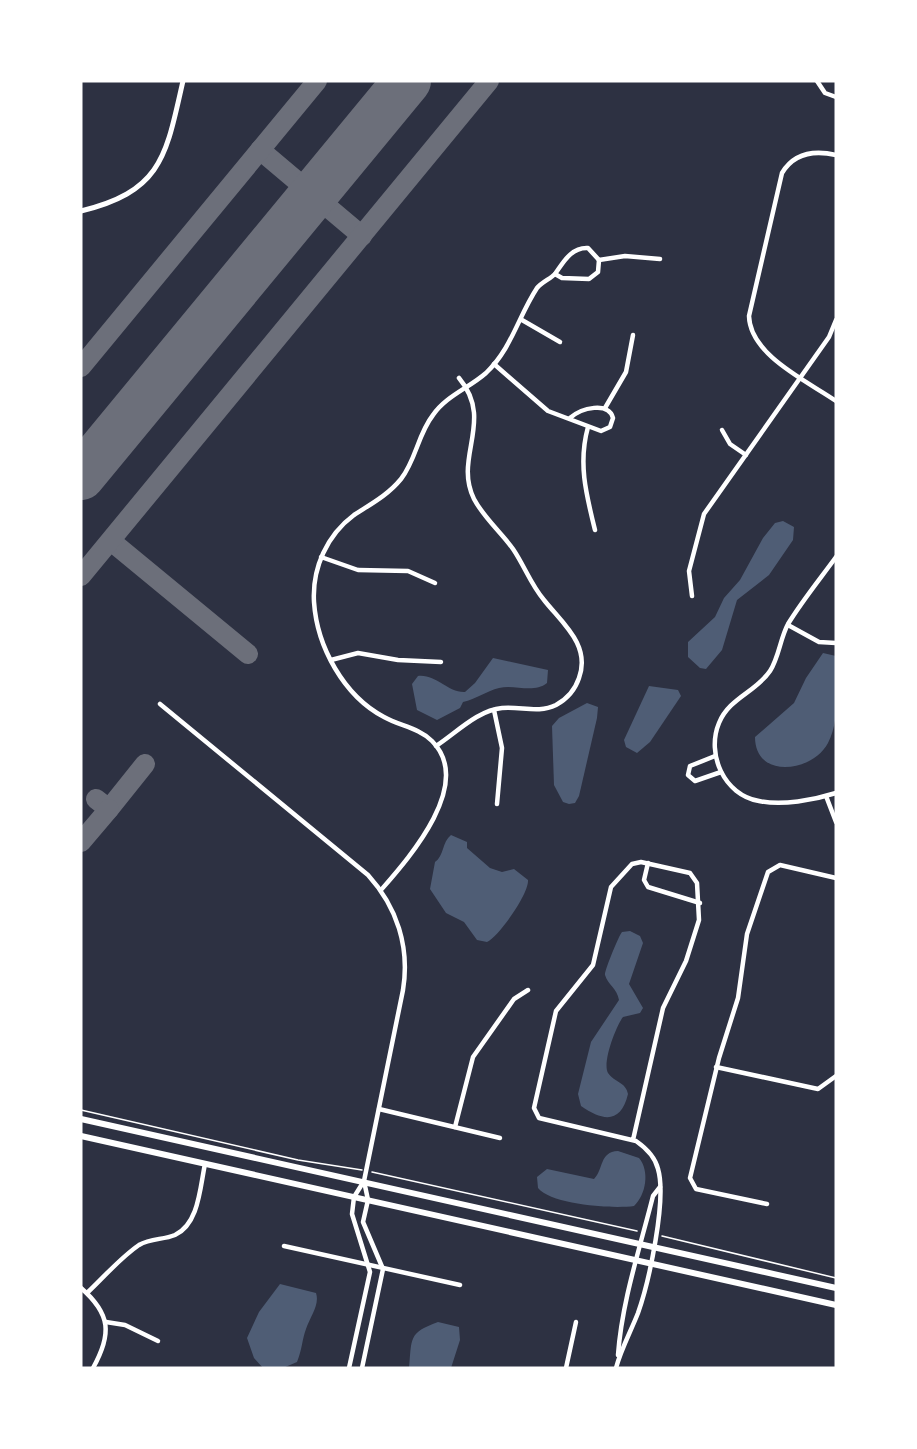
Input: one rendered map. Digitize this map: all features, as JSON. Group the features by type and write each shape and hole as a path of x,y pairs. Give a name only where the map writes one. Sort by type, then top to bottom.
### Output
{"main road":[{"path":"81,1119 364,1180 836,1288"},
{"path":"81,1136 836,1305"}],"street":[{"path":"81,211 120,199 136,189 152,174 169,142 183,81"},
{"path":"817,81 823,91 834,96"},
{"path":"836,155 813,152 792,161 778,182 749,322 760,347 836,401"},
{"path":"381,890 414,852 431,824 445,778 444,761 436,746 420,732 390,720 365,705 344,683 331,660 314,603 315,580 321,557 344,524 383,496 399,481 409,467 434,413 494,364 512,340 538,288 555,274 559,264 580,248 593,251 599,260 598,272 589,279 562,278 555,274"},
{"path":"599,260 617,256 660,259"},
{"path":"692,596 689,571 702,520 800,376 830,337 836,320"},
{"path":"522,321 560,342"},
{"path":"605,408 626,372 633,335"},
{"path":"494,364 544,409 601,430 611,426 612,414 605,408 580,412 570,418"},
{"path":"436,746 480,716 494,710 512,708 539,710 558,704 570,693 577,682 582,657 570,630 543,599 513,549 474,499 468,466 475,416 459,378"},
{"path":"588,427 583,447 583,470 595,530"},
{"path":"722,430 730,444 746,455"},
{"path":"321,557 358,570 411,572 435,583"},
{"path":"836,557 788,625 770,671 732,704 722,717 715,735 716,756 721,772 740,793 759,801 780,802 836,793"},
{"path":"788,625 819,642 836,643"},
{"path":"331,660 358,653 398,660 441,662"},
{"path":"160,704 363,870 381,890 398,922 405,968 366,1171 364,1180 354,1197 352,1214 370,1266 349,1368"},
{"path":"494,710 502,748 496,804"},
{"path":"716,756 690,766 687,775 695,781 721,772"},
{"path":"826,796 836,822"},
{"path":"648,863 644,880 648,887 700,903"},
{"path":"616,1368 638,1311 653,1247 662,1198 656,1161 648,1151 633,1140 538,1118 534,1108 556,1011 593,965 611,887 632,864 648,863 690,873 696,881 700,903 699,920 686,961 663,1008 633,1140"},
{"path":"767,1204 696,1189 690,1178 717,1067 738,998 747,934 767,873 773,867 780,865 836,878"},
{"path":"455,1127 473,1057 514,999 528,990"},
{"path":"717,1067 818,1089 836,1076"},
{"path":"379,1110 500,1138"},
{"path":"87,1293 137,1247 150,1240 172,1236 188,1226 194,1213 205,1164"},
{"path":"362,1368 383,1269 363,1222 368,1200 364,1180"},
{"path":"618,1360 620,1330 636,1260 653,1196 660,1187"},
{"path":"284,1246 460,1286"},
{"path":"81,1288 87,1293 106,1322 106,1341 93,1368"},
{"path":"106,1322 125,1325 158,1341"},
{"path":"566,1368 576,1322"}],"path":[{"path":"81,1110 298,1160 366,1171 644,1232"},
{"path":"655,1235 836,1278"}],"water":[{"path":"783,521 794,527 793,540 769,575 737,600 722,650 706,669 700,668 688,657 688,642 715,617 724,598 740,580 763,538 775,523"},
{"path":"823,653 836,656 835,723 828,743 821,753 798,765 786,767 774,765 764,760 758,751 755,737 794,703 806,678"},
{"path":"493,658 548,670 547,683 536,688 495,689 463,702 460,708 437,720 417,710 412,684 418,676 431,678 453,690 465,692 475,683"},
{"path":"649,686 678,690 681,696 650,742 637,753 626,747 624,740"},
{"path":"587,703 598,707 597,718 579,796 575,803 569,804 563,802 554,785 552,726 559,718"},
{"path":"451,835 467,842 467,848 490,868 502,872 514,869 528,880 524,895 512,914 499,932 487,942 477,940 464,922 446,913 430,889 435,862"},
{"path":"630,931 640,936 643,943 629,984 643,1008 640,1013 623,1017 614,1036 608,1053 608,1073 625,1087 628,1094 621,1110 616,1115 604,1117 581,1106 578,1094 591,1042 619,1000 605,975 607,967 622,932"},
{"path":"618,1151 639,1158 645,1169 644,1189 634,1206 612,1207 569,1202 545,1194 538,1188 537,1177 547,1169 594,1179 608,1154"},
{"path":"280,1284 316,1293 317,1302 306,1329 297,1362 283,1368 263,1368 254,1358 247,1338 259,1312"},
{"path":"438,1322 459,1327 460,1340 451,1368 409,1368 413,1338 416,1333"}],"taxiway":[{"path":"81,367 317,81"},
{"path":"81,576 489,81"},
{"path":"260,150 362,236"},
{"path":"111,541 248,654"},
{"path":"96,799 109,809 145,764"},
{"path":"81,842 109,809"}],"runway":[{"path":"81,476 407,81"}]}
